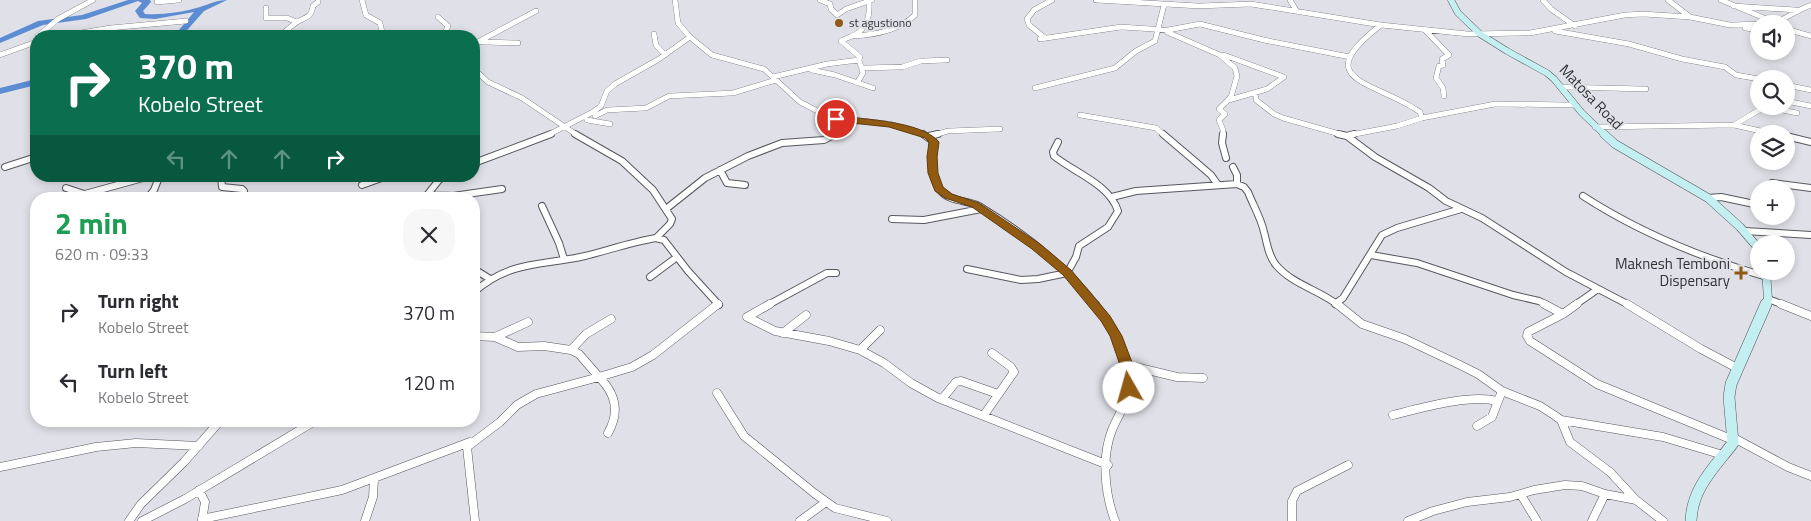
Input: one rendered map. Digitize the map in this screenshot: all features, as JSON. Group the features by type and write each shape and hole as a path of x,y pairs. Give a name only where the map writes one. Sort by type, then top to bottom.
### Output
{"street":[{"path":"45,30 58,19 93,0"},
{"path":"158,0 157,2 161,3 179,0"},
{"path":"362,0 366,15 380,23 382,30"},
{"path":"675,0 678,23 690,37 712,55 760,67 775,78 800,102 821,114 836,119 890,124 929,136 948,131 1000,129"},
{"path":"820,0 830,4 831,9 837,15 846,9 871,1 869,17 858,33 841,41 860,57 859,60 863,73 857,83"},
{"path":"852,36 872,35 910,20 915,15 914,0"},
{"path":"1052,0 1034,10 1027,20 1029,25 1043,38 1121,27 1161,30 1200,24 1269,41 1350,57"},
{"path":"1096,0 1199,6 1246,4 1296,10 1381,25 1479,34 1530,33 1576,26 1625,15 1690,17 1750,28"},
{"path":"1290,0 1296,10"},
{"name":"Matosa Road","path":"1451,0 1464,19 1479,34 1547,73 1574,106 1595,127 1623,150 1708,198 1750,239"},
{"path":"1543,0 1551,9 1576,26"},
{"path":"1668,0 1690,17"},
{"path":"1721,0 1754,15"},
{"path":"287,30 297,22 311,15 312,8 318,2"},
{"path":"1035,88 1115,68 1136,50 1155,41 1161,30 1164,5"},
{"path":"1734,6 1796,10 1811,5"},
{"path":"266,8 266,18 290,18 297,22"},
{"path":"1792,15 1796,10"},
{"path":"480,40 536,11"},
{"path":"438,17 448,26 445,30"},
{"path":"98,30 186,21"},
{"path":"1734,25 1750,24"},
{"path":"1381,25 1353,50 1347,65 1348,70 1360,83 1409,105 1420,112 1422,118"},
{"path":"1425,29 1449,55 1442,59 1443,65 1439,66 1436,78 1443,88 1444,96"},
{"path":"1161,30 1222,55 1284,76 1281,80 1256,92 1229,100 1219,109 1225,114 1219,120 1223,130 1222,143 1226,158"},
{"path":"1549,30 1629,44 1682,59 1725,67 1736,75 1750,77"},
{"path":"1795,32 1811,36"},
{"path":"654,34 656,45 665,54"},
{"path":"480,161 540,138 598,109 607,91 615,84 690,37"},
{"path":"480,41 518,43"},
{"path":"23,46 30,42"},
{"path":"0,56 30,44"},
{"path":"1222,55 1232,64 1237,77 1229,100"},
{"path":"566,126 587,120 607,110 648,107 669,96 733,93 806,69 859,60"},
{"path":"862,68 902,67 921,61 947,60"},
{"path":"806,69 830,72 873,88"},
{"path":"480,75 488,82 522,98 622,161 653,190 672,222 656,238"},
{"path":"1560,87 1646,89"},
{"path":"1795,87 1811,90"},
{"path":"1256,92 1256,100 1274,114 1347,136 1375,157 1429,188 1446,202 1482,218 1566,272 1737,368"},
{"path":"1347,136 1358,132 1396,126 1422,118 1504,103 1574,106"},
{"path":"1795,103 1811,106"},
{"path":"1080,115 1156,128 1211,174 1218,185"},
{"path":"1734,125 1751,115"},
{"path":"587,120 610,124"},
{"path":"666,209 705,178 720,170 782,143 824,140 857,122"},
{"path":"1595,127 1734,125 1750,130"},
{"path":"929,136 934,142 932,157 933,173 939,188 949,196 968,201 981,209 1036,247 1067,272 1106,318 1116,336 1127,365 1129,388 1110,434 1106,494 1115,521"},
{"path":"1795,138 1811,142"},
{"path":"968,269 984,270 1020,280 1041,278 1067,272 1083,242 1104,230 1114,220 1118,208 1112,197 1085,176 1054,156 1053,152 1058,142"},
{"path":"5,167 30,159"},
{"path":"1233,167 1237,175 1237,184"},
{"path":"720,170 727,183 745,185"},
{"path":"92,192 130,182"},
{"path":"222,182 222,187 242,189 244,192"},
{"path":"362,185 370,182"},
{"path":"1112,197 1136,191 1237,184 1244,187 1254,203 1266,236 1267,248 1276,266 1370,328 1391,333 1478,374 1502,391 1540,406 1561,420 1662,437 1723,456"},
{"path":"1795,186 1811,188"},
{"path":"66,188 79,192"},
{"path":"480,192 502,189"},
{"path":"1583,196 1618,219 1651,235 1704,256 1750,269"},
{"path":"1708,198 1721,197 1750,203"},
{"path":"542,206 560,243 564,259"},
{"path":"892,219 924,220 981,209"},
{"path":"1335,304 1343,298 1376,243 1386,233 1461,209"},
{"path":"1744,232 1811,234"},
{"path":"199,490 205,502 202,520 342,490 374,480 471,442 495,426 522,402 536,394 632,367 654,355 698,318 719,305 688,272 664,240 656,238 583,256 524,264 490,279 480,286"},
{"path":"1371,254 1417,263 1460,276 1513,295 1539,301 1562,314"},
{"path":"650,277 677,257"},
{"path":"836,272 827,273 819,277 747,317 765,327 783,333 829,341 860,350 884,363 911,383 942,399 1108,465"},
{"path":"480,273 490,279"},
{"path":"1691,521 1690,510 1696,490 1734,439 1730,397 1731,384 1737,368 1748,349 1768,299 1767,280"},
{"path":"1598,289 1562,314 1528,332 1527,336 1530,341 1597,384 1734,439 1811,476"},
{"path":"1768,299 1811,316"},
{"path":"783,333 806,315"},
{"path":"571,350 586,334 611,318"},
{"path":"495,337 528,322"},
{"path":"860,350 880,330"},
{"path":"480,336 495,337 518,347 544,346 571,350 579,354 608,386 617,406 615,422 608,433"},
{"path":"984,416 1014,372 1011,367 992,353"},
{"path":"1127,365 1176,377 1204,378"},
{"path":"942,399 956,382 961,381 998,394"},
{"path":"1477,426 1492,417 1502,391"},
{"path":"717,393 744,436 826,502 839,509 887,521"},
{"path":"1393,415 1448,402 1486,398 1498,401"},
{"path":"1561,420 1570,442 1610,472 1636,500 1663,521"},
{"path":"129,521 141,504 215,427"},
{"path":"142,521 199,490 305,427"},
{"path":"471,442 467,447 467,451 472,479 475,521"},
{"path":"0,467 96,447 136,444 198,446"},
{"path":"1292,521 1292,501 1297,491 1348,465"},
{"path":"365,521 373,497 374,480"},
{"path":"1408,521 1458,504 1521,495 1534,490 1576,485 1605,494 1636,500"},
{"path":"1592,521 1605,494"},
{"path":"1521,495 1537,521"},
{"path":"800,521 826,502"}],"waterway":[{"path":"0,41 41,23 83,17 135,0"},
{"path":"141,0 147,2 139,11 143,16 155,17 201,9"},
{"path":"201,9 223,0"},
{"path":"183,30 201,9"},
{"path":"0,91 30,84"}],"place":[{"name":"st agustiono","path":"839,23"},
{"name":"Maknesh Temboni Dispensary","path":"1741,273"}],"route":[{"path":"836,119 890,124 929,136 935,146 932,157 933,173 939,188 944,194 976,205 1036,247 1067,272 1106,318 1116,336 1127,365 1129,388"}]}
